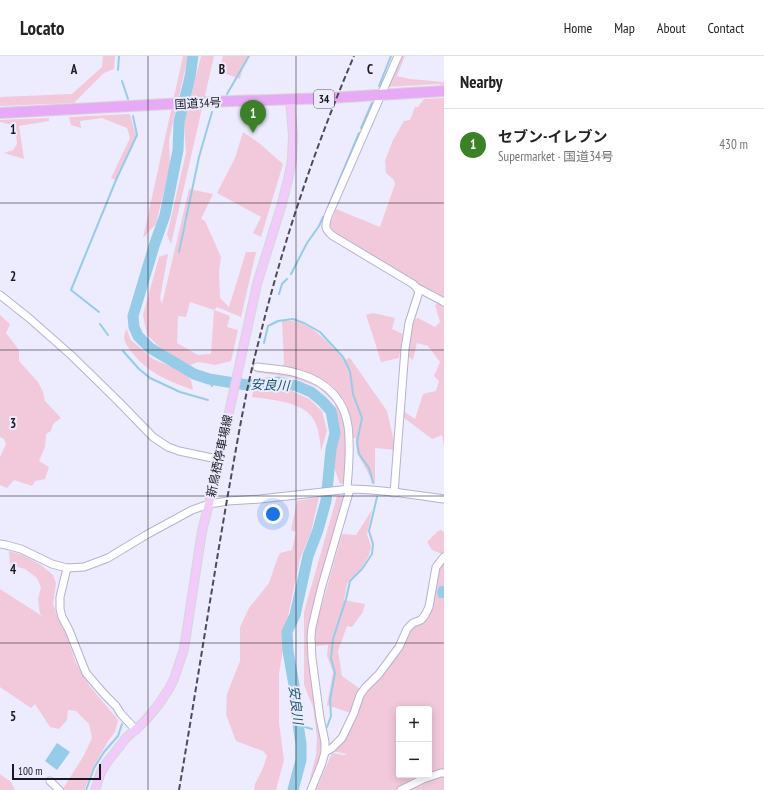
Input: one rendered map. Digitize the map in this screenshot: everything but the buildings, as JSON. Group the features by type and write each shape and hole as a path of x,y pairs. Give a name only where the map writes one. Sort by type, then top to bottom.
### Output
{"highway":[{"name":"国道34号","path":"0,113 205,102 329,98 444,91"}],"main road":[{"name":"新鳥栖停車場線","path":"95,790 101,772 108,760 126,738 144,722 159,704 170,687 184,649 202,530 209,504 217,460 257,284 290,174 293,135 290,99"}],"street":[{"path":"398,56 328,216 326,228 332,236 416,287 444,302"},
{"path":"394,493 404,349 409,323 418,295 416,287"},
{"path":"0,295 72,356 153,437 168,447 179,451 217,460"},
{"path":"257,367 296,373 319,382 330,390 337,398 343,408 348,423 350,439 349,489 312,627 312,658 320,718 325,742 325,752 311,790"},
{"path":"0,544 21,549 52,564 67,568 84,567 108,558 192,510 209,504 228,500 260,499 349,489 361,489 444,499"},
{"path":"325,752 332,748 342,738 348,727 360,695 379,674 399,647 407,629 413,623 421,620 429,607 436,568 444,557"},
{"path":"67,568 60,597 62,617 69,630 86,673 136,730"},
{"path":"401,790 423,778 444,773"},
{"path":"50,781 59,790"}],"shaded area":[{"path":"103,56 115,56 114,69 104,73 74,103 0,106 0,97 72,94 102,67"},
{"path":"183,56 188,56 169,140 170,165 156,224 143,238"},
{"path":"201,56 214,56 171,244 167,235 186,153 184,124"},
{"path":"223,56 250,56 243,67 240,79 219,71"},
{"path":"401,56 405,56 397,76 410,79 444,82 444,86 439,84 387,87"},
{"path":"444,98 444,299 377,260 376,257 333,232 330,225 336,209 380,227 395,184 394,180 386,173 385,161 393,140 404,121 410,120 415,107 418,107 424,99"},
{"path":"130,114 136,136 116,180 111,178 130,138 127,128 102,118 80,121 81,128 71,125 69,117"},
{"path":"49,118 49,121 19,126 24,159 4,153 13,150 17,144 16,134 11,131 12,125 0,122 0,120"},
{"path":"243,132 259,143 283,164 261,237 253,233 261,217 217,193 235,158"},
{"path":"189,189 213,194 201,219 205,221 221,257 219,272 220,298 229,307 246,252 256,252 241,317 217,307 214,310 230,316 227,327 238,330 231,361 215,365 199,362 190,365 164,351 147,335 143,315 159,257 168,254 160,298 162,304","holes":["190,302 214,310 211,354 198,355 177,343 178,316 186,317"]},
{"path":"440,302 444,305 444,446 442,435 432,439 403,417 403,411 415,419 423,394 436,391 439,381 434,376 440,362 428,346 417,343 413,360 406,355 412,321 418,318 435,327 440,322 435,305"},
{"path":"373,313 395,318 392,329 403,334 399,358 381,362 366,315"},
{"path":"0,315 10,324 6,333 19,350 19,361 38,382 43,392 45,401 61,418 53,424 51,431 46,434 45,447 39,461 49,467 45,479 35,481 32,486 14,480 7,488 0,485 0,457 6,444 4,439 0,437"},
{"path":"282,321 299,322 314,330 344,360 350,358 387,411 396,450 375,448 375,485 357,453 356,438 348,438 346,483 340,484 334,467 338,433 335,403 318,387 294,378 255,372 254,368 280,371 284,363"},
{"path":"126,328 131,340 153,359 182,371 191,380 193,390 167,380 151,371 137,359 125,343 124,337"},
{"path":"254,387 292,391 309,399 322,411 327,431 321,451 317,428 314,420 309,414 295,405 286,402 252,397"},
{"path":"337,496 344,496 310,617 307,650 322,741 319,760 309,782 316,755 317,737 313,707 304,685 304,612"},
{"path":"319,497 311,532 300,559 289,611 279,674 279,723 284,760 276,790 254,790 255,784 267,756 263,751 236,741 226,715 227,694 240,661 240,627 249,608 269,583 280,553 292,550 296,532 291,530 297,501"},
{"path":"372,510 367,534 371,546 369,555 360,570 350,579 347,584 344,600 365,604 363,612 352,627 347,626 338,651 342,676 360,689 351,713 327,705 333,672 327,656 328,645 315,646 316,626 342,534 356,535"},
{"path":"441,530 444,532 444,790 316,790 332,753 347,754 333,751 364,694 411,628 422,622 439,567 443,563 442,554 432,550 427,542 438,531"},
{"path":"9,551 23,555 41,565 53,575 56,583 53,604 58,619 66,634 76,663 89,685 118,720 115,732 108,741 93,768 84,790 62,790 83,757 92,738 89,724 76,711 68,710 67,720 59,729 50,727 35,704 31,708 0,687 0,589 45,618 40,614 38,599 41,587 37,578 25,569 10,565"},
{"path":"0,774 11,782 15,790 0,790"}],"water":[{"path":"444,586 444,598 439,598 437,592 439,587"},
{"path":"57,743 70,752 57,770 45,761"}],"waterway":[{"path":"118,70 119,56"},
{"name":"安良川","path":"193,56 190,77 179,122 178,150 165,215 133,316 134,327 138,336 150,348 194,374 209,379 247,385 279,382 297,386 311,392 331,411 335,433 331,449 326,501 318,530 308,556 295,615 287,632 288,651 294,685 301,744 301,760 293,790"},
{"path":"227,94 249,56"},
{"path":"379,86 391,56"},
{"path":"122,81 128,99"},
{"path":"361,128 372,103"},
{"path":"179,252 199,157 212,112"},
{"path":"99,312 71,290 116,180 137,135 133,116"},
{"path":"326,212 359,133"},
{"path":"291,274 307,243 319,226 323,217"},
{"path":"279,294 282,284 287,279"},
{"path":"264,343 268,326 278,321 293,319 320,332 343,357 350,371 353,394 362,418 357,442 359,454 369,468 373,483"},
{"path":"100,324 108,335"},
{"path":"123,351 139,369 150,378 180,392 208,400"},
{"name":"安良川","path":"209,379 212,386"},
{"path":"327,727 331,716 330,700 335,673 331,658 333,639 346,599 350,581 362,569 372,554 373,544 369,531 377,497"},
{"path":"86,790 94,768 104,752 118,736 122,724"},
{"path":"298,725 312,729"}],"railway":[{"path":"179,790 228,494 253,362 288,234 312,162 354,56"}],"place":[{"name":"セブン-イレブン","path":"253,133"}]}
